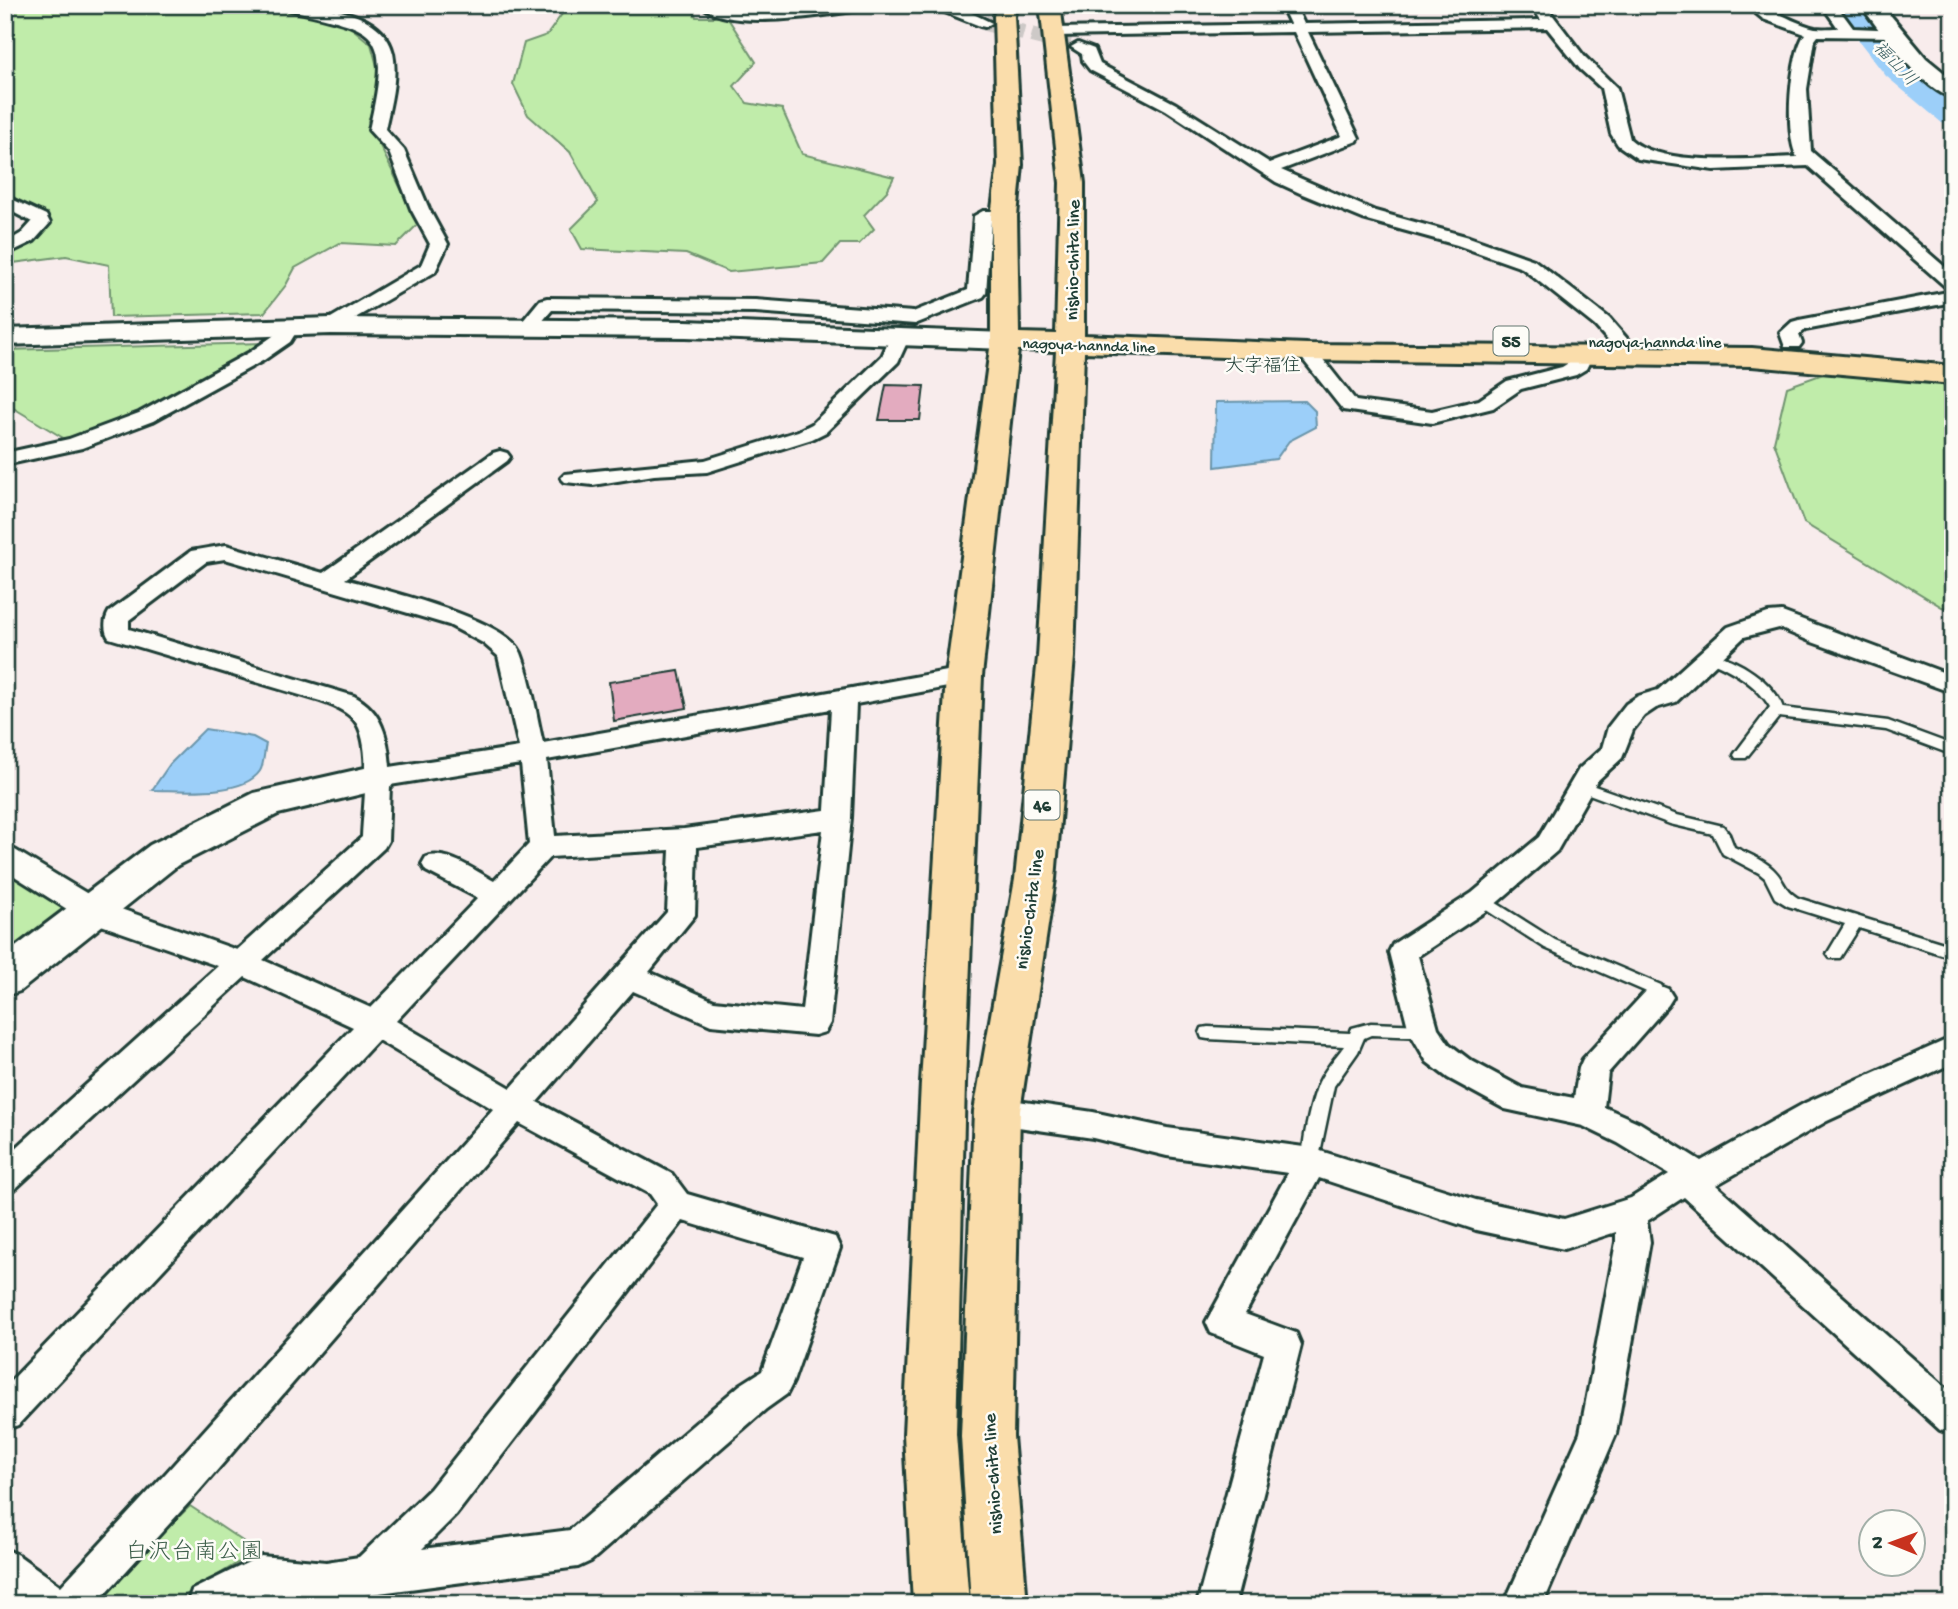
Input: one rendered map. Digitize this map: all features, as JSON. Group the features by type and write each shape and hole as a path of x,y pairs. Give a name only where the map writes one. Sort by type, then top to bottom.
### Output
{"main road":[{"path":"941,1604 930,1434 943,1083 964,676 1005,341 1004,216 1010,165 1004,16 996,14"},
{"name":"nishio-chita line","path":"999,1604 987,1436 996,1111 1035,879 1056,657 1070,339 1072,183 1060,28"},
{"name":"nagoya-hannda line","path":"1070,339 1307,352 1752,357 1953,375"},
{"name":"nagoya-hannda line","path":"1005,341 1070,339 1792,343 1953,356"}],"street":[{"path":"287,5 355,22 372,30 379,38 385,55 387,78 377,130 396,150 420,209 439,244 429,268 331,326"},
{"path":"709,5 715,11 768,17 865,5"},
{"path":"933,5 996,14"},
{"path":"1270,169 1351,138 1288,5"},
{"path":"1538,5 1587,69 1607,85 1613,99 1615,126 1624,144 1633,151 1644,156 1714,165 1809,161"},
{"path":"1753,5 1768,16 1814,32 1888,34"},
{"path":"1829,5 1852,33"},
{"path":"1871,5 1888,34 1953,91"},
{"path":"1060,28 1552,24"},
{"path":"1060,28 1089,52 1090,61 1095,68 1171,107 1306,189 1369,215 1463,241 1528,264 1602,322 1619,341"},
{"path":"1814,32 1807,38 1800,71 1801,147 1809,161 1953,284"},
{"path":"5,201 40,219 41,223 28,237 5,250"},
{"path":"526,328 547,304 755,306 915,318 977,293 983,216 1004,216"},
{"path":"1792,343 1789,333 1799,326 1906,303 1953,296"},
{"path":"5,337 331,326 686,329 1005,341"},
{"path":"5,459 75,444 146,417 264,352 283,338 289,329"},
{"path":"572,478 593,479 654,469 707,466 805,435 820,428 891,358 899,338"},
{"path":"1307,352 1350,406 1433,417 1486,404 1514,385 1569,371 1579,365 1582,357"},
{"path":"326,582 500,457"},
{"path":"5,1178 374,841 378,778 368,722 345,701 117,633 117,617 200,556 226,552 457,620 491,638 509,653 533,752 543,847"},
{"path":"1953,685 1820,637 1782,620 1768,621 1736,632 1667,696 1647,702 1635,710 1621,727 1613,752 1588,775 1548,844 1482,900 1404,952 1424,1031 1438,1053 1459,1069 1516,1100 1587,1114 1629,1133 1695,1180 1953,1418"},
{"path":"5,979 90,910 164,855 268,803 378,778 641,736 964,676"},
{"path":"629,976 711,1013 815,1023 838,818 844,699"},
{"path":"5,1413 543,847 684,839 838,818"},
{"path":"71,1604 516,1106 681,915 684,839"},
{"path":"5,857 90,910 241,963 374,1023 516,1106 661,1184 676,1205 823,1248 775,1382 753,1397 578,1548 326,1581 261,1575 206,1604"},
{"path":"436,864 497,895"},
{"path":"1587,1114 1594,1068 1658,997"},
{"path":"996,1111 1093,1125 1167,1143 1311,1162 1476,1214 1564,1234 1641,1209 1673,1187 1695,1180 1816,1112 1953,1049"},
{"path":"1216,1604 1284,1345 1223,1322 1311,1162"},
{"path":"368,1575 443,1502 676,1205"},
{"path":"1523,1604 1598,1434 1633,1242 1630,1213"},
{"path":"5,1568 52,1604"}],"lane":[{"path":"1710,656 1751,679 1777,707 1776,712 1741,755"},
{"path":"1776,712 1888,726 1953,750"},
{"path":"1583,787 1675,820 1718,830 1723,834 1728,850 1771,874 1780,894 1793,902 1953,952"},
{"path":"1482,900 1550,944 1656,989 1658,997"},
{"path":"1835,954 1855,921"},
{"path":"1311,1162 1312,1142 1326,1084 1358,1033 1371,1029 1424,1031"},
{"path":"1209,1033 1355,1040"}],"green space":[{"path":"5,5 144,5 177,8 200,5 280,5 348,25 371,44 380,77 377,98 368,121 418,224 396,246 340,243 295,268 286,285 264,313 111,317 109,265 66,256 5,264 5,255 36,237 49,222 5,191"},
{"path":"564,5 691,5 696,17 727,17 756,62 734,86 747,103 782,109 802,154 894,177 887,191 864,215 874,229 859,244 840,244 823,263 729,272 686,254 582,249 571,229 598,202 570,152 528,115 513,84 524,43 547,35 567,7"},
{"path":"264,343 129,421 70,442 5,403 5,350"},
{"path":"1870,357 1953,364 1953,610 1942,607 1804,523 1774,442 1787,387"},
{"path":"5,862 66,908 6,960 5,960"},
{"name":"白沢台南公園","path":"190,1506 244,1542 247,1557 171,1604 99,1604 92,1600"}],"water":[{"path":"1305,401 1315,411 1316,427 1289,441 1276,459 1215,467 1216,402"},
{"path":"205,729 253,737 266,744 260,771 239,785 225,788 194,791 152,790 170,764"}],"building":[{"path":"886,385 924,386 920,420 879,420"},
{"path":"679,671 687,708 614,721 609,682"}],"waterway":[{"name":"福山川","path":"1845,5 1897,69 1953,116"}],"tunnel":[{"path":"985,23 1078,47"}],"district":[{"name":"大字福住","path":"1263,364"}]}
